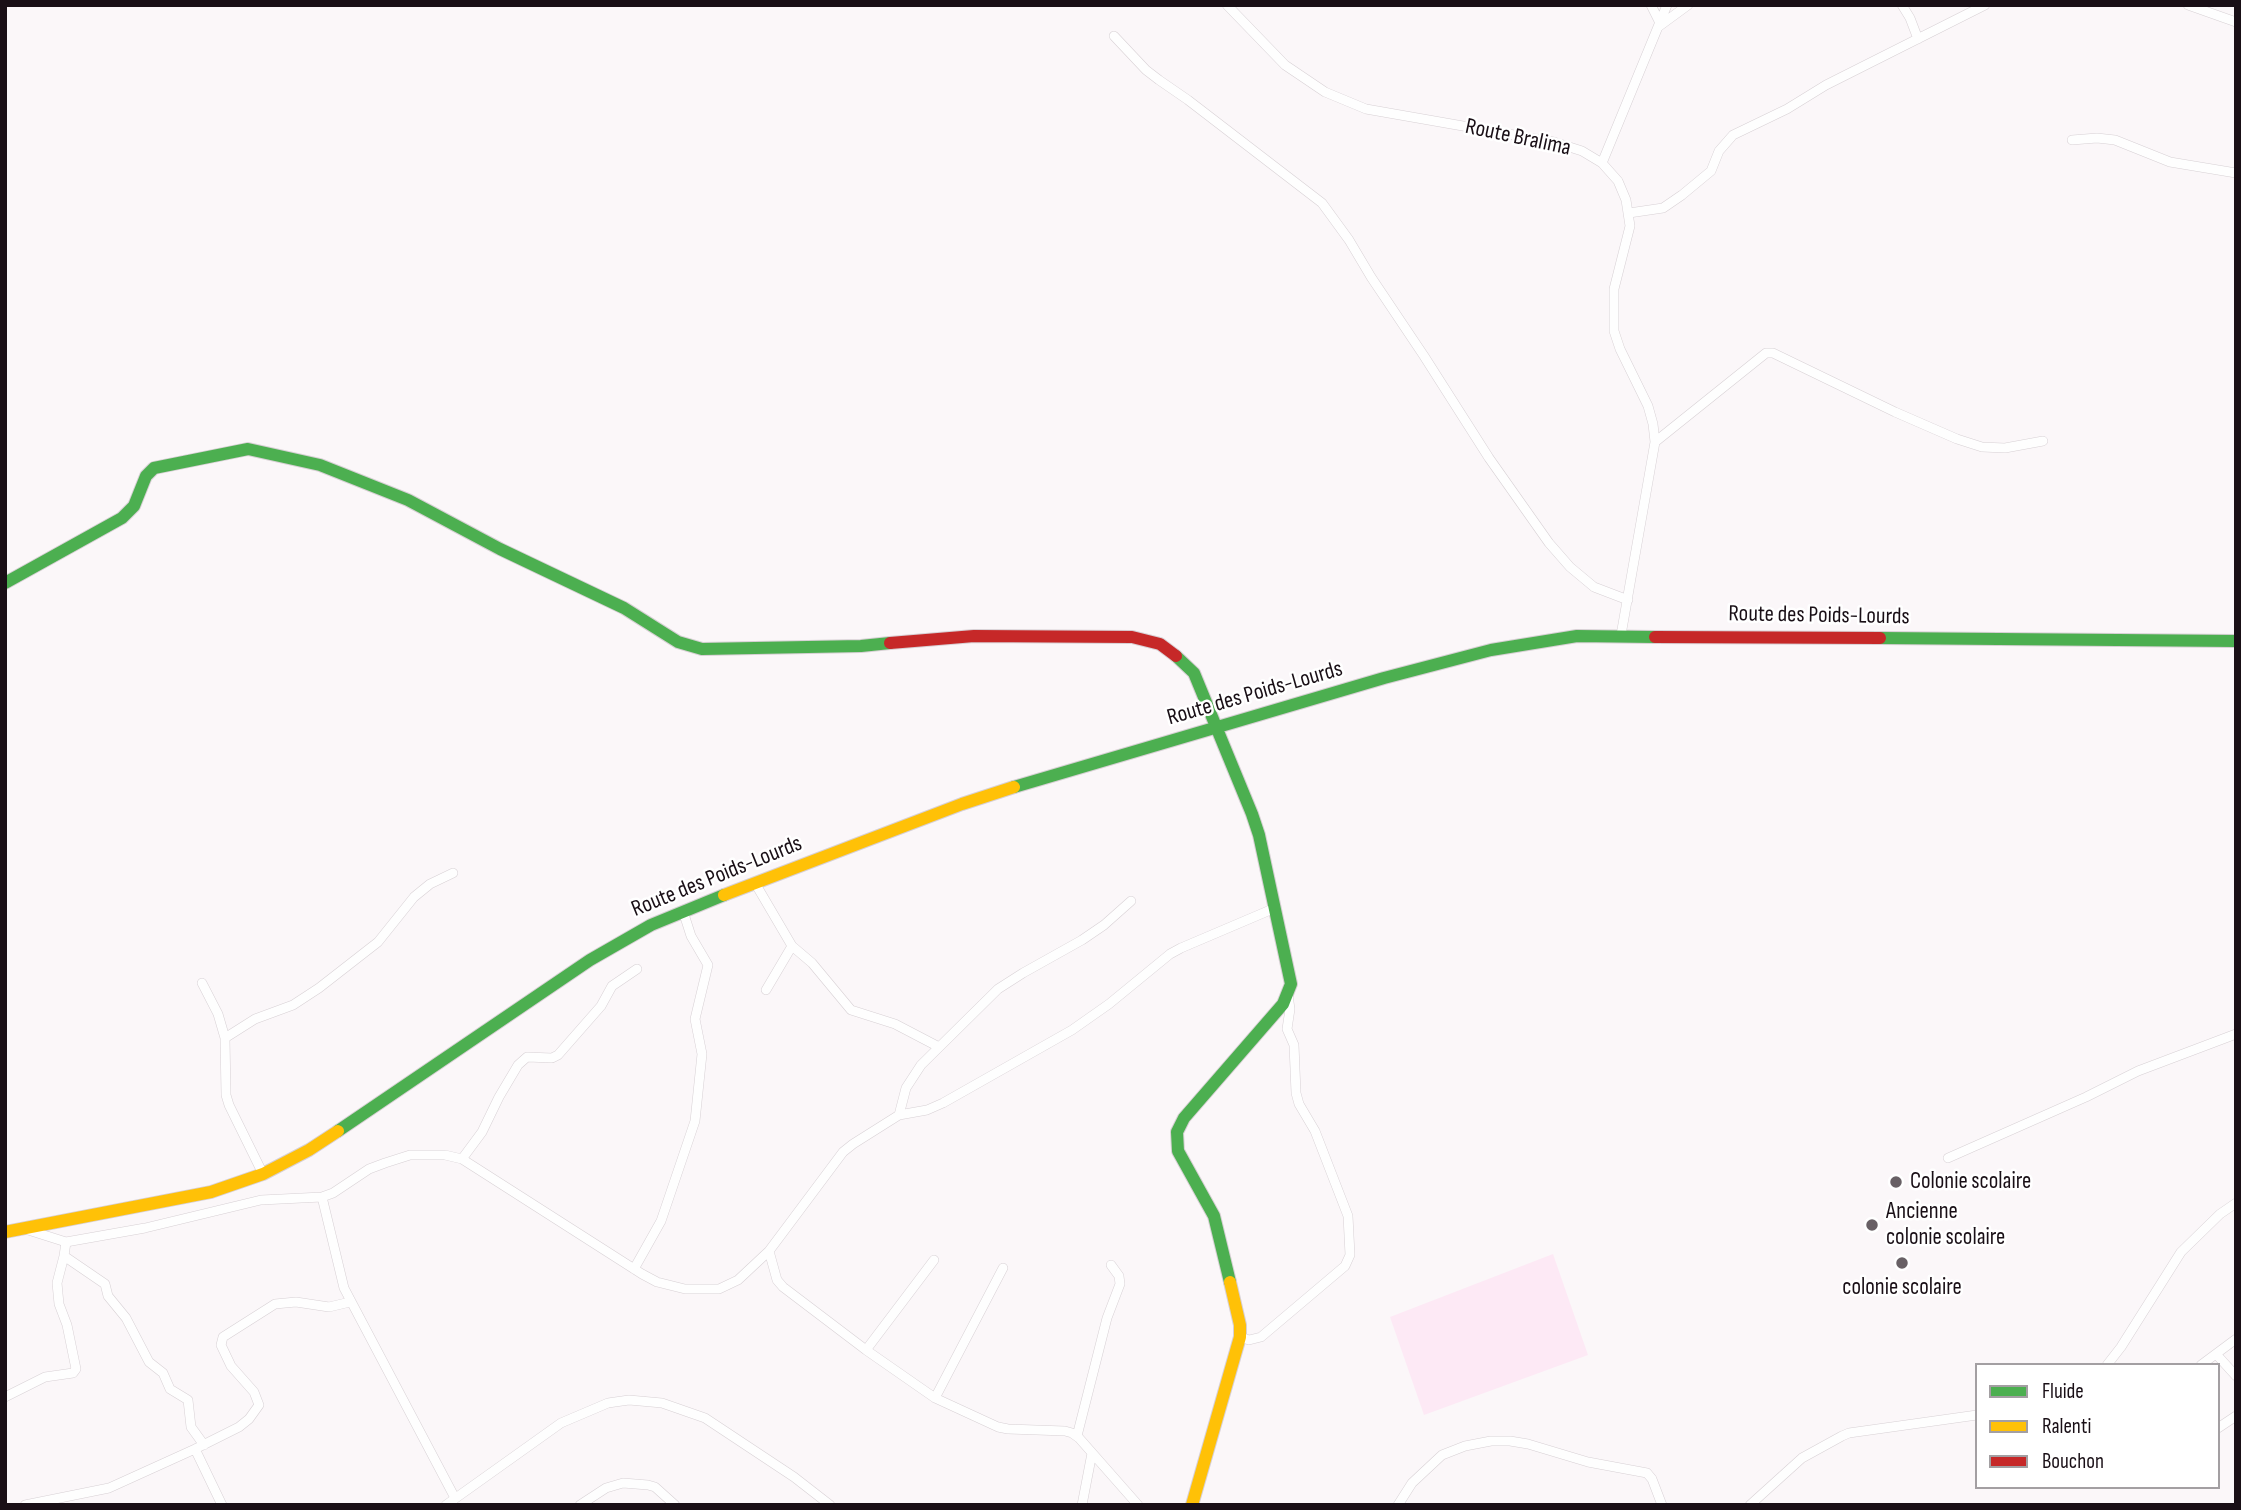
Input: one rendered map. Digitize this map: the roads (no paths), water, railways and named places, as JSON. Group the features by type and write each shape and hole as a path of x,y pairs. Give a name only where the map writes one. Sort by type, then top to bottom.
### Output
{"street":[{"name":"Route Bralima","path":"1227,5 1285,65 1325,92 1366,109 1554,142 1582,151 1602,163 1618,181 1629,213 1630,226 1614,289 1614,331 1648,406 1655,442 1621,635"},
{"path":"1651,5 1658,24"},
{"path":"1602,163 1667,5"},
{"path":"1658,24 1688,5"},
{"path":"1902,5 1918,39"},
{"path":"1629,213 1668,206 1711,171 1719,151 1733,135 1984,5"},
{"path":"2188,5 2236,23"},
{"path":"1114,36 1158,80 1322,203 1349,240 1489,458 1549,543 1570,567 1594,587 1628,600"},
{"path":"2072,140 2115,140 2170,162 2236,173"},
{"path":"1655,442 1766,353 1773,353 1895,412 1969,443 1982,447 2004,448 2043,442"},
{"path":"5,583 122,518 134,506 146,476 154,468 248,449 331,468 408,500 500,549 624,608 678,642 691,647 712,650 806,648 1012,635 1145,639 1160,644 1189,666 1259,835 1291,984 1288,995 1252,1041 1184,1118 1177,1132 1178,1151 1214,1216 1240,1325 1240,1337 1192,1505"},
{"name":"Route des Poids-Lourds","path":"5,1231 201,1194 263,1174 309,1150 369,1111 590,960 651,925 683,911 973,800 1384,678 1491,650 1577,636 2236,641"},
{"path":"225,1038 255,1020 293,1006 319,988 378,942 414,897 430,884 453,873"},
{"path":"755,883 792,946 812,963 851,1010 895,1024 939,1047"},
{"path":"899,1115 906,1088 912,1077 998,989 1082,940 1131,901"},
{"path":"25,1229 66,1242 145,1228 261,1200 323,1197 369,1169 410,1156 445,1155 463,1159 634,1269 671,1287 719,1289 738,1280 769,1251 843,1152 853,1144 899,1115 927,1110 969,1089 1093,1016 1170,954 1275,908"},
{"path":"634,1269 661,1221 695,1121 702,1054 695,1019 708,965 689,933 683,911"},
{"path":"766,990 792,946"},
{"path":"463,1159 482,1132 518,1065 527,1057 552,1058 558,1055 601,1006 612,986 637,969"},
{"path":"202,983 218,1013 225,1038 226,1096 263,1174"},
{"path":"1240,1337 1249,1340 1261,1337 1345,1266 1350,1255 1348,1216 1315,1131 1299,1104 1296,1093 1294,1045 1287,1029 1290,1009 1288,995"},
{"path":"1948,1158 2138,1071 2236,1034"},
{"path":"323,1197 340,1276 350,1302 455,1498"},
{"path":"2109,1363 2181,1252 2220,1214 2236,1203"},
{"path":"5,1397 45,1377 76,1370 67,1325 59,1304 57,1283 66,1242"},
{"path":"769,1251 777,1280 783,1287 935,1398 998,1427 1065,1431 1077,1436 1138,1505"},
{"path":"64,1256 105,1284 109,1298 126,1318 149,1362 163,1373 170,1389 188,1400 191,1427 222,1505"},
{"path":"866,1350 934,1260"},
{"path":"1077,1436 1107,1318 1119,1284 1119,1276 1111,1265"},
{"path":"935,1398 1003,1268"},
{"path":"25,1505 109,1488 239,1427 259,1405 254,1392 231,1366 221,1345 223,1337 275,1304 296,1302 329,1307 350,1302"},
{"path":"2204,1363 2236,1339"},
{"path":"2216,1354 2236,1376"},
{"path":"446,1505 561,1423 608,1403 629,1400 662,1403 705,1418 794,1477 830,1505"},
{"path":"1749,1505 1802,1458 1842,1436 1975,1415"},
{"path":"2220,1427 2236,1416"},
{"path":"1398,1505 1412,1483 1442,1455 1491,1441 1510,1441 1588,1462 1647,1473 1662,1505"},
{"path":"1082,1505 1092,1452"},
{"path":"580,1505 606,1488 623,1483 648,1485 675,1505"}],"place":[{"name":"Colonie scolaire","path":"1896,1182"},
{"name":"Ancienne colonie scolaire","path":"1872,1225"},
{"name":"colonie scolaire","path":"1902,1263"}]}
